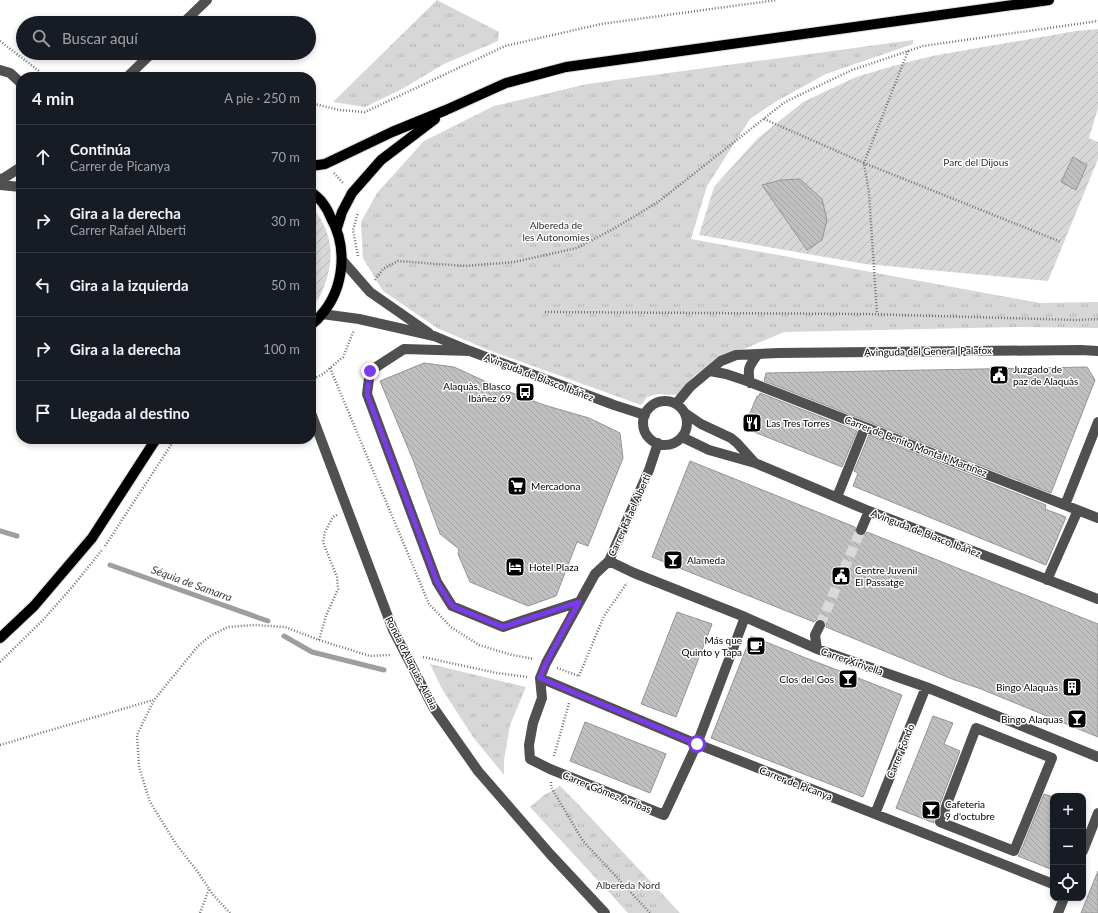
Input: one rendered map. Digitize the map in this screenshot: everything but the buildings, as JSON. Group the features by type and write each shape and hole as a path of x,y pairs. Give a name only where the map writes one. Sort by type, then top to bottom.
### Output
{"main road":[{"path":"316,165 326,164 392,132 506,83 566,66 1049,0"},
{"path":"337,228 342,212 352,193 381,160 446,110"},
{"path":"316,197 323,203 337,228 341,244 342,260 336,289 330,302 316,320"},
{"path":"0,638 34,606 92,538 153,444"}],"street":[{"path":"190,16 207,0"},
{"path":"132,72 145,60"},
{"path":"0,61 10,74"},
{"path":"0,70 16,78"},
{"path":"0,179 16,170"},
{"path":"0,185 16,187"},
{"name":"Avinguda de Blasco Ibáñez","path":"342,260 370,292 434,336"},
{"name":"Avinguda de Blasco Ibáñez","path":"322,314 358,319 434,336 614,405 645,415"},
{"path":"470,351 404,348 370,371 367,394 437,582 452,606 503,627 579,602"},
{"name":"Avinguda del General Palafox","path":"676,404 697,380 721,361 736,355 1098,351"},
{"path":"750,383 748,373 750,364 758,354"},
{"name":"Carrer de Benito Montalt Martínez","path":"710,371 726,374 750,383 1098,518"},
{"path":"669,402 676,404 685,413 687,424 686,431 682,437 671,444 658,444 649,438 645,431 643,424 645,415 656,403 669,402"},
{"name":"Avinguda de Blasco Ibáñez","path":"685,413 701,424 731,438 755,463"},
{"path":"1065,505 1098,422"},
{"name":"Ronda d'Alaquàs-Aldaia","path":"316,427 393,630 433,707 478,771 550,854 605,913"},
{"path":"837,497 866,427"},
{"name":"Avinguda de Blasco Ibáñez","path":"682,437 708,450 755,463 869,511 1098,599"},
{"name":"Carrer Rafael Alberti","path":"530,759 529,746 533,723 542,698 540,678 546,663 595,574 609,561 649,470 658,444"},
{"path":"1047,580 1078,510"},
{"path":"861,530 869,511"},
{"name":"Carrer Xirivella","path":"609,561 634,573 745,617 818,649 926,687 1098,757"},
{"name":"Carrer Gómez Arribas","path":"530,759 550,769 664,815 697,744 745,617"},
{"path":"818,649 815,635 820,625"},
{"name":"Carrer de Picanya","path":"540,678 697,744 1050,883"},
{"name":"Carrer Fondo","path":"875,814 926,687"},
{"path":"976,728 1052,758 1014,851 940,822 976,728"},
{"path":"1086,843 1098,813"},
{"path":"1058,913 1063,901"}],"path":[{"path":"316,104 339,110 365,112 505,46 602,24 777,0"},
{"path":"370,292 374,282 383,269 398,261 472,266 514,262 577,248 615,228 658,202 785,102 852,70 923,46 1098,21"},
{"path":"0,41 16,53"},
{"path":"877,314 869,193 864,163 908,51"},
{"path":"25,60 40,72"},
{"path":"764,119 864,163 1061,242"},
{"path":"545,312 877,314 1077,320 1098,319"},
{"path":"316,378 323,374 343,357 358,319"},
{"path":"106,544 172,444"},
{"path":"319,640 326,616 338,588 337,577 323,542 325,532 333,517 348,509"},
{"path":"634,573 604,616 572,692 550,769 551,787 583,842 650,913"},
{"path":"230,913 214,896 176,844 150,802 139,767 137,735 154,700 198,646 210,636 228,627 255,625 285,627 319,640 370,656 390,655"},
{"path":"423,657 496,673 540,678"},
{"path":"546,663 579,676"},
{"path":"0,745 154,700"},
{"path":"200,913 209,888"}],"green space":[{"path":"437,0 499,32 498,41 444,64 402,89 365,107 333,102"},
{"name":"Parc del Dijous","path":"1098,29 1098,108 1089,138 1098,142 1098,159 1048,281 865,264 699,235 714,187 757,139 803,102 856,77 932,56 1076,31"},
{"name":"Albereda de les Autonomies","path":"913,40 913,44 826,74 775,102 750,119 707,186 691,239 1040,303 1098,302 1098,328 1020,327 784,332 716,361 694,376 677,395 658,394 647,397 641,405 486,349 437,328 383,291 363,258 361,222 377,193 424,141 494,106 587,84"},
{"path":"316,213 327,231 331,258 327,278 316,302"},
{"path":"430,664 526,687 510,725 504,760 504,775 473,737 442,689"},
{"name":"Albereda Nord","path":"560,786 680,913 628,913 530,807 544,795"}],"waterway":[{"name":"Séquia de Samarra","path":"0,531 17,536"},
{"name":"Séquia de Samarra","path":"110,565 268,621"},
{"name":"Séquia de Samarra","path":"284,636 312,652 384,670"}],"tunnel":[{"path":"820,625 861,530"}],"place":[{"name":"Juzgado de paz de Alaquàs","path":"999,375"},
{"name":"Alaquàs, Blasco Ibáñez 69","path":"525,392"},
{"name":"Las Tres Torres","path":"752,423"},
{"name":"Mercadona","path":"517,486"},
{"name":"Alameda","path":"673,560"},
{"name":"Hotel Plaza","path":"515,567"},
{"name":"Centre Juvenil El Passatge","path":"841,576"},
{"name":"Más que Quinto y Tapa","path":"756,646"},
{"name":"Clos del Gos","path":"848,679"},
{"name":"Bingo Alaquàs","path":"1072,687"},
{"name":"Bingo Alaquas","path":"1077,719"},
{"name":"Cafeteria 9 d'octubre","path":"931,810"}],"route":[{"path":"370,371 367,394 437,582 452,606 503,627 579,602 546,663 540,678 697,744"}]}
